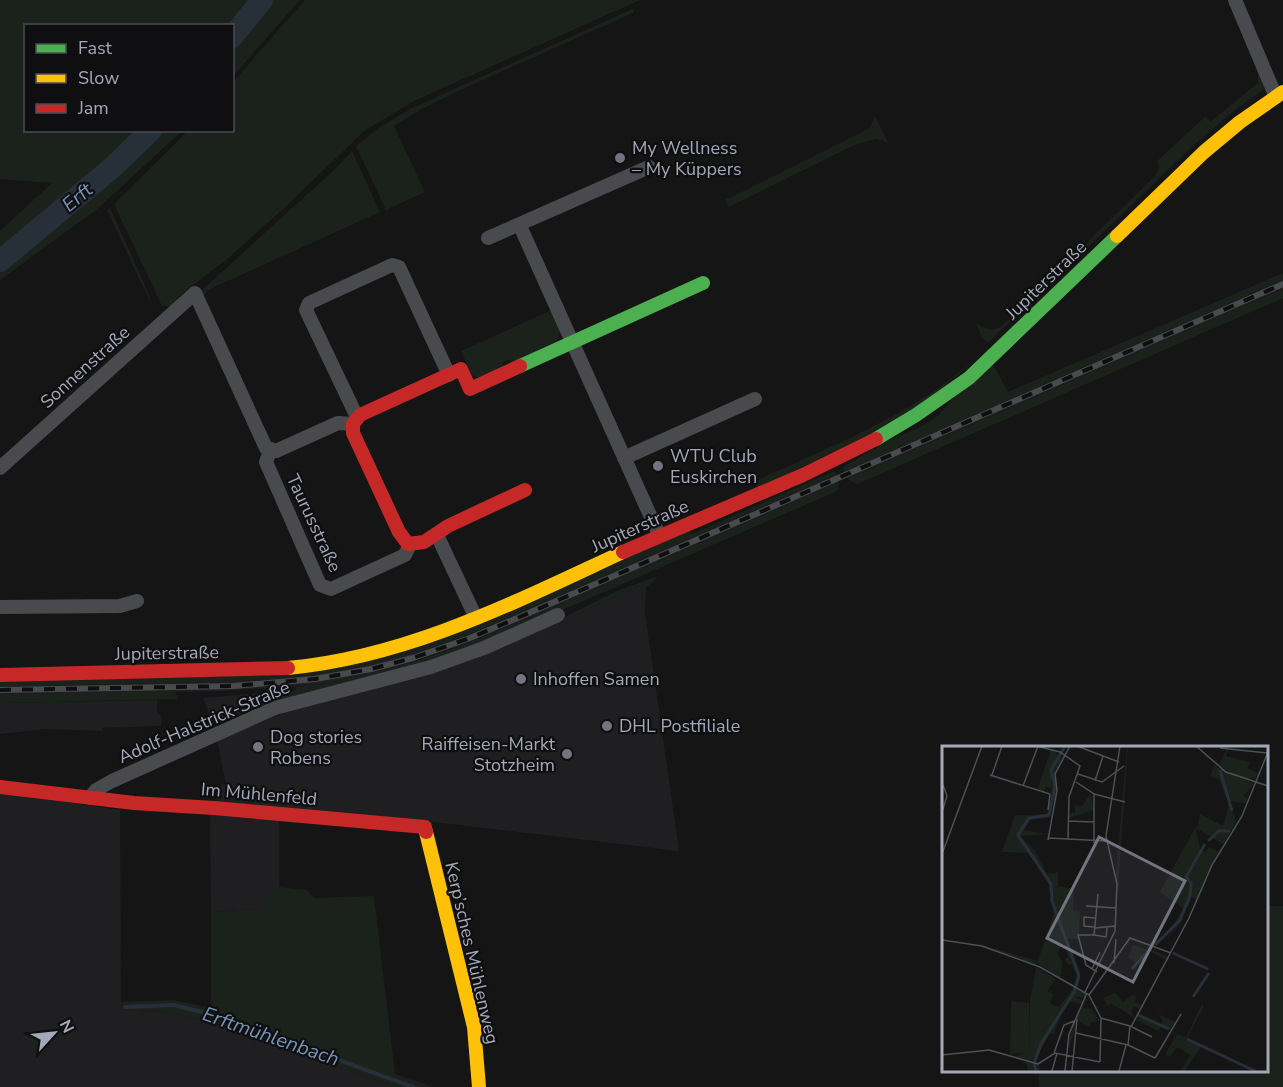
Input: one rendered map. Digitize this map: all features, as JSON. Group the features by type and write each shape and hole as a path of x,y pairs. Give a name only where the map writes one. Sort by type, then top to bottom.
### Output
{"street":[{"path":"1235,0 1279,94"},
{"name":"Jupiterstraße","path":"0,675 253,670 305,666 383,652 476,618 591,568 659,535 835,461 877,440 939,402 989,360 1204,152 1279,94"},
{"path":"488,238 520,226 649,167"},
{"path":"520,226 659,535"},
{"path":"410,544 405,542 399,532 353,433 355,421 306,310 309,303 392,265 399,267 449,375"},
{"path":"271,449 276,451 339,423 355,421 461,369 470,389 703,283"},
{"name":"Taurusstraße","path":"195,292 266,448 271,449 266,462 320,585 331,589 405,555 410,544 421,543 448,526 525,490"},
{"name":"Sonnenstraße","path":"0,468 195,292"},
{"path":"624,458 755,399"},
{"path":"437,535 476,618"},
{"path":"0,607 120,606 137,601"},
{"name":"Adolf-Halstrick-Straße","path":"90,798 96,790 112,781 275,708 431,668 484,648 558,615"},
{"path":"0,787 90,798"},
{"name":"Im Mühlenfeld","path":"90,798 425,827"},
{"name":"Kerp’sches Mühlenweg","path":"425,827 474,1027 479,1087"}],"shaded area":[{"path":"0,0 300,0 234,75 234,24 24,24 24,132 181,132 96,210 0,280 0,231 52,183 0,179"},
{"path":"305,0 640,0 414,101 364,131 226,260 181,294 171,306 162,306 115,206 116,202 187,132 234,132 234,81"},
{"path":"635,8 633,13 458,91 394,126 425,192 386,210 356,146 380,127 410,109"},
{"path":"1260,71 1265,87 1263,90 1236,109 1196,143 990,341 987,342 982,338 976,323 989,329 1002,326 1157,174 1159,167 1157,161 1206,116 1210,122 1258,83"},
{"path":"875,116 888,143 877,139 856,144 729,207 725,200 870,128"},
{"path":"352,151 380,212 210,289 203,296 201,291"},
{"path":"110,208 143,281 155,312 107,210"},
{"path":"1283,273 1283,280 844,472 843,467 889,440 919,428 939,415 955,396 993,364 1008,392"},
{"path":"1283,280 1283,289 848,479 844,472"},
{"path":"1283,289 1283,298 862,482 856,484 848,479"},
{"path":"552,310 560,330 558,340 512,363 510,359 502,363 504,367 479,378 472,375 461,351"},
{"path":"978,358 911,414 757,489 754,482 895,415 933,392"},
{"path":"834,471 837,474 468,635 369,664 277,680 0,687 0,680 301,675 690,531 692,534"},
{"path":"837,474 839,482 567,602 463,645 391,668 334,682 298,686 219,691 0,694 0,687 277,680 369,664 468,635"},
{"path":"839,482 835,492 574,605 437,661 297,697 295,687 334,682 413,662 463,645 567,602"},
{"path":"658,576 646,588 645,614 641,585 564,620 565,617 617,591"},
{"path":"641,585 679,851 433,822 217,804 214,791 220,785 226,784 217,741 286,712 484,655"},
{"path":"296,690 297,696 251,709 213,725 203,698"},
{"path":"175,691 178,699 0,703 0,694"},
{"path":"157,700 157,710 162,718 161,726 102,728 102,731 45,729 0,734 0,703"},
{"path":"0,793 120,810 121,1001 127,1010 170,1012 221,1025 390,1085 390,1087 0,1087"},
{"path":"210,813 279,819 279,887 266,896 264,902 255,909 211,912"},
{"path":"279,887 307,890 314,898 374,896 395,1074 434,1087 390,1087 390,1085 221,1025 170,1012 127,1010 121,1002 173,1000 211,1008 211,912 255,909 264,902 266,896"},
{"path":"1268,906 1283,906 1283,1087 1039,1087 1039,1072 1268,1072"}],"waterway":[{"name":"Erft","path":"234,35 262,0"},
{"name":"Erft","path":"0,261 113,167 149,132"},
{"name":"Erftmühlenbach","path":"125,1007 174,1005 217,1016 413,1087"}],"railway":[{"path":"0,690 234,686 315,679 371,669 413,658 515,619 1283,284"}],"traffic: fast":[{"path":"876,439 916,415 969,378 1117,236"},
{"path":"520,366 703,283"}],"traffic: slow":[{"path":"1117,236 1204,152 1240,122 1283,92"},
{"path":"288,668 332,662 418,640 501,608 623,552"},
{"path":"426,832 474,1027 479,1087"}],"traffic: jam":[{"path":"520,366 470,389 461,369 360,415 353,424 353,433 399,532 408,544 424,542 448,526 525,490"},
{"path":"623,552 803,475 876,439"},
{"path":"0,675 288,668"},
{"path":"0,787 134,803 425,827 426,832"}],"place":[{"name":"My Wellness – My Küppers","path":"620,158"},
{"name":"WTU Club Euskirchen","path":"658,466"},
{"name":"Inhoffen Samen","path":"521,679"},
{"name":"DHL Postfiliale","path":"607,726"},
{"name":"Dog stories Robens","path":"258,747"},
{"name":"Raiffeisen-Markt Stotzheim","path":"567,754"}]}
